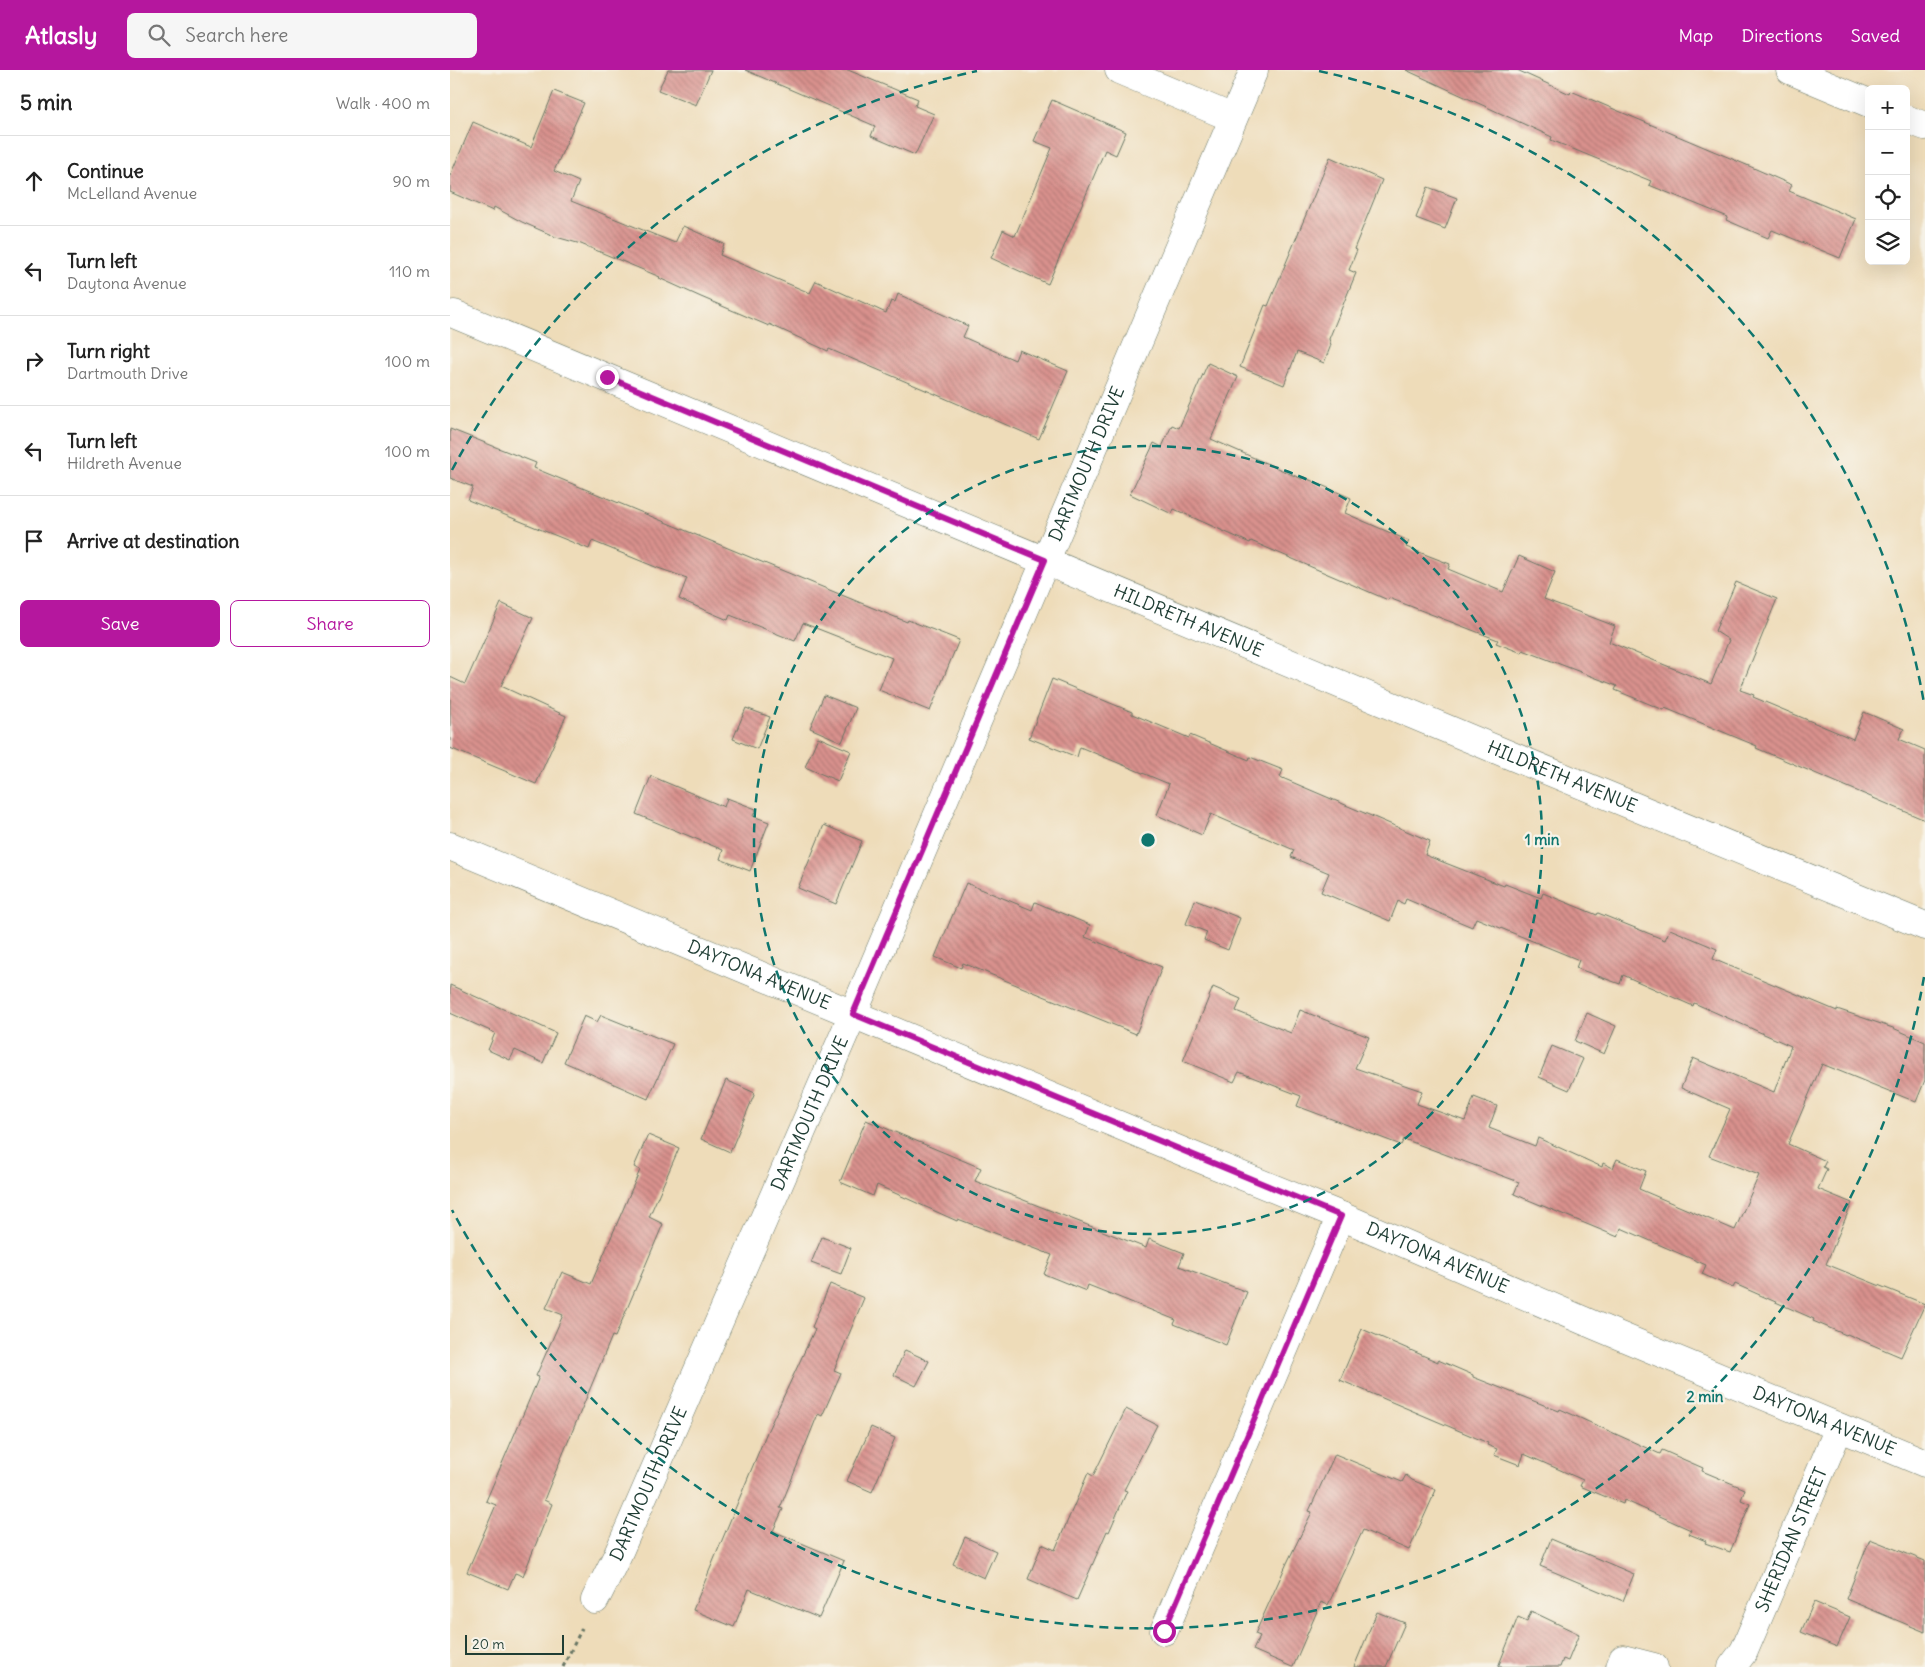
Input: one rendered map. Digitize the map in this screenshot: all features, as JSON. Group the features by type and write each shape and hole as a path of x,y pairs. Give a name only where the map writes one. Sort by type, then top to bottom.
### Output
{"street":[{"path":"1119,70 1233,118"},
{"name":"DARTMOUTH DRIVE","path":"590,1610 618,1554 853,1014 1254,70"},
{"path":"1790,70 1865,101"},
{"path":"1910,120 1925,126"},
{"name":"HILDRETH AVENUE","path":"454,314 1498,750 1925,926"},
{"name":"DAYTONA AVENUE","path":"450,846 1341,1216 1596,1326 1925,1464"},
{"path":"1164,1631 1341,1216"},
{"name":"SHERIDAN STREET","path":"1738,1659 1839,1428"},
{"path":"1620,1667 1623,1659 1654,1667"}],"path":[{"path":"563,1667 590,1610"}],"building":[{"path":"668,70 711,70 696,105 658,90"},
{"path":"745,70 848,70 918,99 915,106 934,114 915,155 871,136 875,126"},
{"path":"1406,70 1517,70 1570,94 1571,91 1749,166 1792,185 1789,191 1856,219 1840,258 1772,230 1768,238 1726,220 1728,217 1649,185 1651,181 1551,140 1552,137"},
{"path":"554,91 584,103 554,171 579,182 571,201 675,243 683,226 724,244 720,255 810,293 816,281 886,313 891,301 895,302 898,294 968,326 963,337 1015,360 1019,350 1068,371 1039,439 829,349 828,351 769,324 769,326 701,297 660,277 581,244 556,237 494,207 493,211 450,192 450,176 473,122 531,147"},
{"path":"1052,100 1126,132 1116,155 1105,150 1048,284 991,258 1003,230 1015,236 1052,148 1034,141"},
{"path":"1330,157 1382,180 1354,249 1357,250 1349,270 1356,273 1329,339 1331,345 1324,363 1297,352 1284,385 1240,367 1265,305 1268,306"},
{"path":"1428,187 1457,198 1445,229 1416,218"},
{"path":"1208,363 1238,377 1211,439 1302,479 1303,477 1351,498 1345,513 1409,541 1406,547 1450,564 1448,569 1503,592 1519,556 1555,572 1544,599 1615,626 1609,642 1711,684 1729,640 1715,631 1736,582 1777,599 1740,690 1853,739 1864,712 1904,729 1899,739 1925,750 1925,820 1756,748 1757,746 1665,708 1664,710 1615,690 1617,686 1523,650 1522,653 1496,643 1498,640 1389,598 1388,600 1251,541 1250,543 1174,509 1172,514 1130,494 1154,443 1162,447 1172,425 1179,428"},
{"path":"450,429 536,463 534,468 907,622 908,620 959,640 930,711 879,690 892,658 803,623 795,641 730,615 728,620 679,599 687,578 592,541 589,549 468,500 473,487 450,478"},
{"path":"501,603 533,618 501,686 566,716 536,784 450,748 450,677 465,684"},
{"path":"1052,679 1189,738 1190,735 1249,760 1250,757 1283,770 1280,777 1430,841 1425,855 1504,886 1505,884 1541,898 1543,893 1665,940 1670,929 1717,949 1713,959 1837,1011 1837,1009 1893,1028 1925,1042 1925,1080 1916,1102 1822,1064 1788,1144 1826,1161 1823,1167 1827,1169 1818,1189 1852,1203 1826,1264 1925,1304 1901,1357 1813,1321 1814,1319 1735,1284 1733,1288 1702,1274 1706,1265 1621,1228 1618,1237 1514,1194 1519,1182 1404,1139 1401,1145 1297,1106 1301,1096 1239,1072 1234,1082 1183,1061 1213,987 1241,999 1236,1011 1291,1033 1300,1010 1369,1037 1355,1068 1422,1091 1417,1104 1465,1121 1474,1097 1497,1106 1489,1128 1535,1146 1538,1138 1602,1167 1603,1163 1613,1168 1617,1159 1646,1171 1639,1189 1735,1230 1759,1175 1709,1156 1730,1109 1681,1088 1693,1058 1774,1092 1791,1046 1694,1003 1693,1006 1623,975 1620,984 1576,968 1579,960 1476,918 1472,927 1406,899 1404,904 1398,901 1390,921 1321,892 1329,873 1291,857 1294,850 1211,814 1202,835 1157,815 1169,784 1080,747 1077,757 1029,738"},
{"path":"824,695 856,708 842,742 810,728"},
{"path":"746,708 770,717 757,749 733,739"},
{"path":"818,737 851,751 838,781 805,767"},
{"path":"651,776 724,807 727,798 756,809 753,816 769,822 750,871 720,859 723,850 636,814"},
{"path":"824,825 862,841 836,904 798,888"},
{"path":"966,883 1032,910 1035,902 1090,925 1085,937 1162,967 1136,1034 963,963 961,968 935,957"},
{"path":"1195,900 1240,918 1228,950 1204,940 1207,932 1186,924"},
{"path":"450,985 556,1033 543,1063 515,1050 510,1060 488,1050 495,1033 450,1013"},
{"path":"1587,1013 1616,1026 1604,1054 1575,1041"},
{"path":"601,1015 673,1044 648,1099 564,1062 584,1016 597,1022"},
{"path":"1552,1046 1583,1059 1569,1090 1539,1077"},
{"path":"726,1080 755,1093 730,1152 701,1139"},
{"path":"866,1120 981,1168 975,1181 1146,1248 1149,1239 1184,1253 1179,1266 1247,1292 1226,1345 1174,1324 1176,1320 1088,1285 1086,1291 1044,1274 1052,1255 958,1219 957,1221 877,1185 873,1196 840,1182"},
{"path":"648,1135 679,1148 649,1217 663,1224 615,1337 612,1336 544,1500 552,1504 523,1576 515,1573 508,1589 467,1572 496,1505 486,1501 539,1377 536,1376 563,1315 546,1308 562,1272 591,1284 640,1170 634,1167"},
{"path":"822,1237 851,1248 841,1274 811,1263"},
{"path":"830,1284 864,1298 834,1370 841,1373 822,1416 818,1414 780,1508 783,1509 773,1531 844,1561 819,1618 749,1589 734,1627 693,1610 767,1432 815,1329 812,1327"},
{"path":"1362,1329 1473,1375 1473,1377 1559,1411 1560,1409 1660,1454 1662,1450 1703,1468 1702,1471 1745,1489 1741,1500 1750,1504 1730,1552 1705,1543 1706,1541 1689,1534 1691,1530 1624,1500 1623,1504 1580,1486 1583,1480 1524,1454 1520,1465 1494,1455 1497,1449 1487,1445 1488,1443 1340,1380"},
{"path":"905,1350 929,1361 916,1386 894,1375"},
{"path":"1126,1409 1157,1425 1124,1490 1127,1491 1109,1532 1107,1531 1077,1600 1028,1579 1042,1544 1055,1550 1088,1473 1093,1476"},
{"path":"871,1427 895,1438 872,1492 847,1481"},
{"path":"1335,1454 1402,1482 1406,1475 1412,1480 1436,1490 1409,1550 1363,1530 1328,1605 1321,1602 1292,1667 1253,1650 1260,1636 1255,1634 1312,1512 1309,1511"},
{"path":"965,1537 996,1551 984,1578 953,1564"},
{"path":"1551,1539 1634,1574 1623,1601 1540,1566"},
{"path":"1870,1539 1925,1561 1925,1632 1846,1599"},
{"path":"1814,1602 1850,1617 1837,1647 1801,1632"},
{"path":"1531,1611 1579,1634 1568,1661 1563,1659 1560,1667 1498,1667 1518,1617 1527,1621"},
{"path":"1377,1612 1405,1623 1386,1667 1354,1667"}],"route":[{"path":"607,377 1045,560 853,1014 1341,1216 1164,1631"}]}
